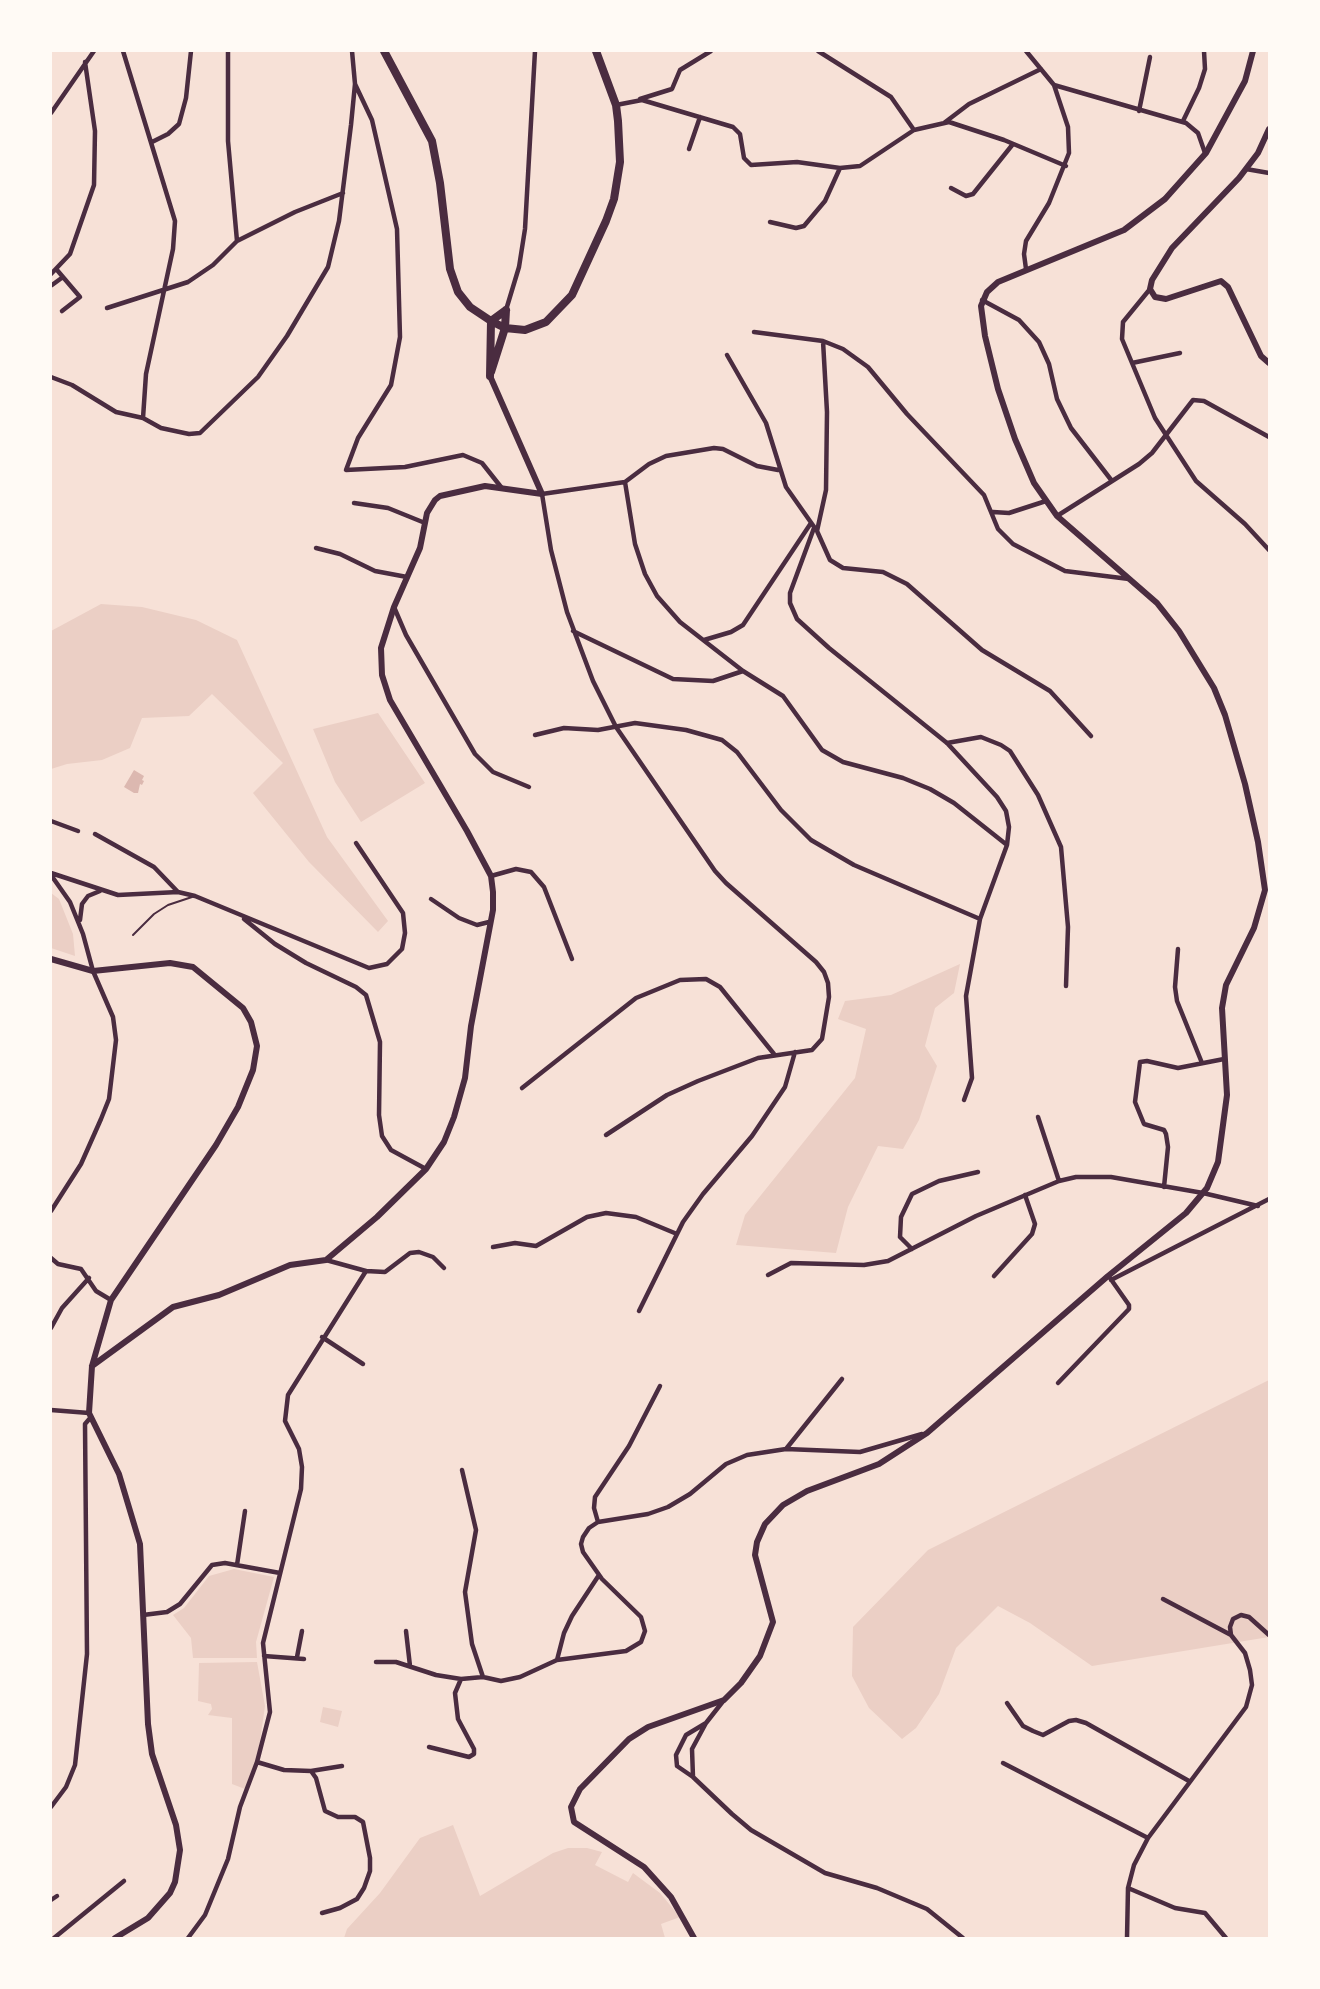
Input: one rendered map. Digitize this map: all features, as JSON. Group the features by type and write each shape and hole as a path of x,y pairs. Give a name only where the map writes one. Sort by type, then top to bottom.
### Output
{"highway":[{"path":"384,51 432,141 454,281 470,307 491,321 505,328 532,329 546,322 563,307 581,276 614,199 620,145 616,105 596,51"},
{"path":"491,321 506,310"},
{"path":"490,376 505,328 506,310"},
{"path":"490,376 491,321"}],"street":[{"path":"51,113 94,51"},
{"path":"123,51 175,221 173,249 162,289 146,374 143,418"},
{"path":"152,142 174,130 181,119 191,51"},
{"path":"228,51 228,141 237,241"},
{"path":"51,377 72,385 116,412 143,418 168,430 200,433 258,377 282,345 328,267 336,241 355,84 352,51"},
{"path":"506,310 519,267 525,229 535,51"},
{"path":"616,105 669,91 683,68 711,51"},
{"path":"818,51 891,98 914,130"},
{"path":"1026,51 1054,85 1062,105 1070,138 1066,166 1049,203 1026,241 1024,255 1026,268"},
{"path":"1183,122 1205,69 1204,51"},
{"path":"693,1777 692,1749 706,1723 741,1683 760,1656 773,1622 755,1555 756,1542 765,1524 783,1505 807,1491 879,1464 927,1433 1186,1213 1212,1179 1222,1142 1227,1095 1222,1008 1226,985 1254,928 1265,890 1258,842 1225,715 1214,688 1172,622 1157,603 1057,516 1034,483 1006,416 985,336 982,300 994,285 1026,268 1116,234 1139,220 1172,193 1206,153 1245,81 1253,51"},
{"path":"1139,111 1150,57"},
{"path":"51,274 70,254 94,184 95,131 85,62"},
{"path":"945,123 969,104 1041,69"},
{"path":"355,84 372,120 396,219 399,249 400,337 391,386 358,438 346,470 405,466 463,455 482,463 501,487"},
{"path":"1054,85 1183,122 1196,130 1206,153"},
{"path":"638,100 700,117 737,131 744,158 750,165 796,162 840,168 867,163 880,150 914,130 945,123 956,124 1013,144 1066,166"},
{"path":"688,149 700,117"},
{"path":"1269,129 1258,153 1246,169 1172,248 1152,280 1150,289 1123,322 1122,339 1165,435 1196,481 1269,550"},
{"path":"951,188 966,196 973,194 1013,144"},
{"path":"770,222 796,228 804,226 825,201 840,168"},
{"path":"1246,169 1269,173"},
{"path":"107,308 199,276 237,241 295,212 343,193"},
{"path":"57,270 80,297 62,311"},
{"path":"52,285 63,277"},
{"path":"1150,289 1155,297 1166,299 1221,281 1227,287 1261,356 1269,363"},
{"path":"982,300 1019,320 1039,342 1049,364 1056,399 1071,428 1112,481"},
{"path":"754,332 823,341 843,349 868,367 907,414 973,483 993,512 1002,535 1052,567 1079,574 1132,579"},
{"path":"823,341 827,412 826,490 790,593 790,603 794,614 829,648 947,742 997,796 1006,811 1009,827 1007,845 980,918 966,996 972,1078 964,1100"},
{"path":"1132,363 1180,353"},
{"path":"727,355 766,423 778,470 791,496 814,528 833,563 849,569 883,572 906,584 982,650 1050,691 1091,736"},
{"path":"490,376 495,393 526,455 542,494 551,550 573,631 593,681 616,727 721,877 824,972 829,997 822,1039 812,1050 774,1054 745,1061 667,1095 606,1136"},
{"path":"1057,516 1139,464 1193,400 1198,399 1250,424 1269,437"},
{"path":"326,1260 377,1217 426,1169 444,1142 461,1094 489,922 493,910 491,876 385,689 381,648 394,607 420,548 427,513 440,496 471,488 501,487 542,494 625,483 648,464 666,456 714,448 726,450 757,466 778,470"},
{"path":"625,483 635,544 645,574 665,607 743,671 783,696 822,750 843,762 903,778 930,789 954,803 1007,845"},
{"path":"993,512 1009,513 1046,501"},
{"path":"354,503 388,508 425,523"},
{"path":"704,640 743,626 814,528"},
{"path":"316,548 340,554 375,571 407,577"},
{"path":"394,607 406,635 475,754 494,772 530,787"},
{"path":"573,631 673,679 713,681 743,671"},
{"path":"535,735 564,728 598,730 628,724 644,724 686,730 722,740 737,752 781,810 811,840 854,865 980,918"},
{"path":"947,742 981,737 1001,745 1010,752 1038,795 1061,847 1068,927 1066,986"},
{"path":"51,821 78,831"},
{"path":"95,834 154,867 178,892"},
{"path":"51,874 118,895 178,892 195,896 369,968 387,964 402,949 405,933 403,913 356,843"},
{"path":"491,876 516,869 531,872 544,888 572,959"},
{"path":"51,874 70,902 80,924 93,970 113,1017 116,1040 108,1099 81,1164 51,1211"},
{"path":"80,924 82,904 88,896 100,891"},
{"path":"431,899 459,918 477,925 489,922"},
{"path":"240,916 275,944 306,963 356,987 366,995 380,1042 379,1115 382,1136 391,1150 426,1169"},
{"path":"1178,949 1175,987 1177,1001 1202,1064"},
{"path":"51,959 93,970 170,963 193,967 243,1008 251,1022 257,1046 253,1070 238,1107 210,1154 111,1300 92,1366 90,1415 85,1424 87,1654 75,1765 66,1787 51,1807"},
{"path":"522,1088 636,998 680,980 706,980 720,987 774,1054"},
{"path":"639,1311 677,1234 703,1194 752,1136 785,1087 795,1052"},
{"path":"1164,1187 1168,1147 1166,1134 1164,1130 1144,1124 1135,1102 1139,1065 1143,1061 1178,1068 1224,1059"},
{"path":"1038,1117 1059,1181"},
{"path":"912,1249 900,1236 901,1217 912,1194 932,1183 978,1172"},
{"path":"768,1275 791,1263 876,1264 912,1249 976,1216 1059,1181 1090,1175 1203,1193 1258,1206"},
{"path":"994,1276 1032,1234 1035,1224 1025,1196"},
{"path":"1109,1278 1258,1206 1269,1198"},
{"path":"493,1247 515,1243 536,1246 587,1217 606,1213 636,1217 677,1234"},
{"path":"92,1366 173,1307 219,1295 290,1265 326,1260 366,1271 386,1272 410,1253 418,1252 433,1257 444,1268"},
{"path":"51,1258 58,1264 76,1266 89,1278 96,1291 111,1300"},
{"path":"188,1938 216,1893 228,1859 240,1807 257,1762 270,1712 263,1643 301,1489 300,1449 285,1421 288,1395 322,1337 366,1271"},
{"path":"51,1328 62,1308 89,1278"},
{"path":"1058,1383 1129,1309 1129,1305 1109,1278"},
{"path":"322,1337 363,1364"},
{"path":"786,1449 842,1379"},
{"path":"598,1522 594,1508 595,1497 629,1446 660,1386"},
{"path":"51,1410 90,1415"},
{"path":"90,1415 119,1474 134,1517 142,1565 148,1730 159,1781 176,1825 180,1850 179,1865 170,1893 148,1918 115,1938"},
{"path":"376,1662 396,1662 436,1675 461,1679 483,1677 510,1680 557,1660 634,1649 644,1635 641,1617 588,1562 581,1544 589,1528 598,1522 648,1514 668,1507 690,1494 726,1464 747,1455 786,1449 860,1452 927,1433"},
{"path":"462,1470 476,1530 465,1592 472,1644 483,1677"},
{"path":"237,1565 244,1511"},
{"path":"143,1615 167,1612 180,1604 212,1565 237,1565 280,1573"},
{"path":"557,1660 572,1616 599,1575"},
{"path":"1163,1599 1232,1635"},
{"path":"1127,1938 1128,1888 1134,1865 1148,1838 1246,1707 1252,1685 1250,1670 1245,1653 1232,1635 1230,1627 1233,1619 1241,1615 1249,1617 1269,1635"},
{"path":"297,1657 302,1631"},
{"path":"406,1631 410,1666"},
{"path":"264,1656 304,1659"},
{"path":"429,1747 465,1756 474,1754 474,1749 461,1726 454,1703 455,1692 461,1679"},
{"path":"694,1938 670,1898 644,1867 577,1824 572,1815 572,1807 580,1789 629,1738 648,1727 724,1700"},
{"path":"1007,1703 1023,1726 1033,1731 1043,1735 1069,1721 1086,1722 1189,1781"},
{"path":"706,1723 686,1735 676,1755 677,1766 693,1777 751,1830 800,1861 825,1873 877,1888 927,1909 963,1938"},
{"path":"257,1762 284,1770 312,1771 342,1766"},
{"path":"1003,1763 1148,1838"},
{"path":"312,1771 325,1811 338,1817 355,1817 363,1822 370,1858 370,1871 357,1899 340,1908 322,1913"},
{"path":"54,1938 124,1881"},
{"path":"1128,1888 1175,1908 1205,1912 1226,1938"},
{"path":"51,1900 57,1896"}],"lane":[{"path":"133,934 154,914 168,905 195,896"}],"shaded area":[{"path":"101,604 142,607 196,620 237,640 327,837 388,921 378,932 309,862 253,793 283,763 212,694 189,716 142,718 130,748 102,760 67,764 51,769 51,631"},
{"path":"378,713 425,783 361,822 335,782 313,729"},
{"path":"134,770 144,776 138,793 124,787"},
{"path":"51,893 59,899 73,934 75,956 51,948"},
{"path":"960,964 954,993 935,1008 925,1046 937,1066 919,1120 903,1149 878,1146 848,1207 836,1253 736,1245 745,1215 855,1078 866,1029 838,1019 845,1001 891,995"},
{"path":"1269,1380 1269,1637 1092,1666 1030,1623 998,1606 956,1648 939,1694 916,1728 902,1739 869,1708 852,1676 853,1627 928,1550"},
{"path":"234,1569 274,1577 256,1642 257,1658 193,1658 191,1638 173,1615 184,1608 209,1576"},
{"path":"257,1662 265,1706 258,1755 245,1789 232,1784 232,1718 208,1715 212,1709 211,1704 198,1701 199,1663"},
{"path":"323,1707 342,1711 338,1727 320,1722"},
{"path":"453,1825 480,1896 553,1853 568,1848 587,1848 602,1852 595,1865 628,1882 633,1873 660,1893 680,1917 661,1924 665,1938 344,1938 347,1929 380,1893 420,1838"}]}
